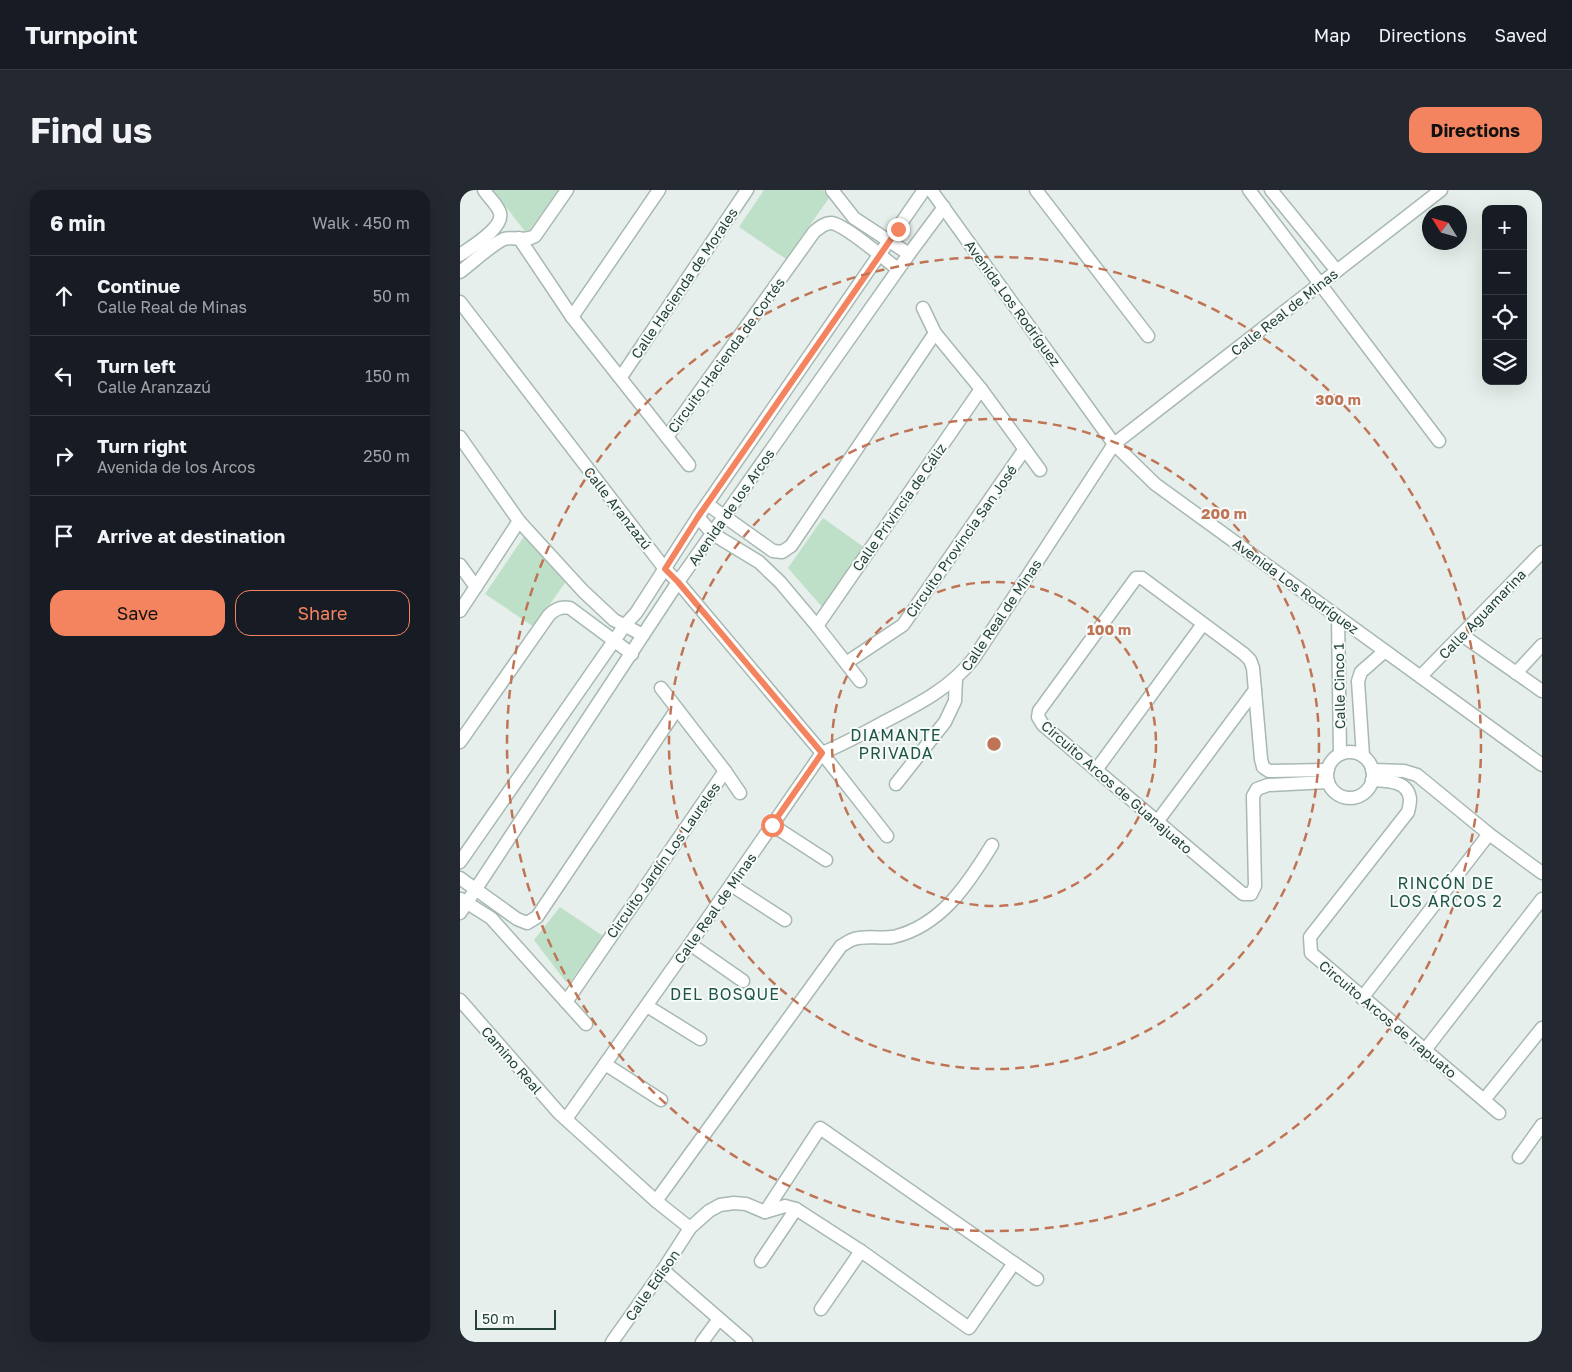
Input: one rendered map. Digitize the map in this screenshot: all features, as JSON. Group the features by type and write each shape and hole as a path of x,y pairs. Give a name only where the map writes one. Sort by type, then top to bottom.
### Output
{"street":[{"path":"460,255 496,228 500,221 501,214 484,190"},
{"path":"460,272 499,242 506,239 531,239 535,236 567,190"},
{"path":"572,317 658,190"},
{"name":"Calle Hacienda de Morales","path":"620,377 748,190"},
{"path":"832,190 854,218 909,254"},
{"name":"Avenida de los Arcos","path":"460,862 614,641 636,613 698,517 924,190"},
{"name":"Avenida Los Rodríguez","path":"931,190 1114,444 1155,484 1542,765"},
{"path":"1036,190 1148,336"},
{"path":"1249,190 1438,441"},
{"path":"1271,190 1337,271"},
{"name":"Calle Real de Minas","path":"566,1119 647,1006 822,753 849,742 914,707 950,684 974,658 1114,444 1439,191"},
{"name":"Avenida de los Arcos","path":"462,905 475,890 678,582 898,269 944,207"},
{"name":"Circuito Hacienda de Cortés","path":"519,238 572,317 667,437 814,232 821,226 830,223 843,227 898,269"},
{"name":"Calle Aranzazú","path":"460,302 665,569 822,753 888,836"},
{"name":"Circuito Provincia San José","path":"922,308 935,333 981,389 1040,470"},
{"path":"707,504 772,551 782,552 791,546 935,333"},
{"name":"Calle Privincia de Cáliz","path":"817,626 981,389"},
{"path":"460,437 519,521 583,591 614,620 643,635"},
{"path":"667,437 689,465"},
{"name":"Circuito Provincia San José","path":"846,662 903,625 1024,450"},
{"path":"698,517 713,534 760,562 780,582 860,681"},
{"path":"460,611 519,521"},
{"name":"Calle Aguamarina","path":"1421,676 1542,552"},
{"path":"460,565 476,587"},
{"name":"Circuito Arcos de Guanajuato","path":"1136,578 1142,578 1250,660 1253,668 1263,767 1269,772 1328,776 1257,788 1254,796 1255,886 1251,894 1243,894 1043,725 1038,718 1039,711 1136,578"},
{"path":"460,742 554,611 566,607 570,608 632,654"},
{"name":"Calle Cinco 1","path":"1338,617 1340,754"},
{"path":"1096,770 1203,624"},
{"path":"1462,635 1542,691"},
{"path":"1516,673 1542,645"},
{"path":"1363,756 1358,681 1361,672 1385,651"},
{"path":"896,784 945,722 955,701 956,678"},
{"name":"Circuito Jardín Los Laureles","path":"566,1002 725,771 661,688"},
{"path":"1157,822 1255,690"},
{"path":"460,878 517,920 528,923 537,917 676,709"},
{"path":"1348,752 1363,756 1369,762 1372,775 1369,788 1355,798 1346,798 1338,795 1332,789 1328,776 1334,758 1348,752"},
{"path":"725,771 740,793"},
{"path":"1372,775 1404,771 1417,775 1489,834 1542,874"},
{"name":"Circuito Arcos de Irapuato","path":"1372,775 1395,782 1406,788 1410,799 1408,812 1310,937 1310,953 1499,1113"},
{"path":"772,825 826,860"},
{"path":"1362,998 1489,834"},
{"path":"656,1201 841,946 854,939 890,937 910,932 934,919 959,894 992,845"},
{"path":"731,885 785,920"},
{"path":"1425,1050 1542,899"},
{"path":"462,905 490,918 586,1024"},
{"path":"690,944 743,981"},
{"name":"Camino Real","path":"460,1000 566,1119 656,1201 690,1228"},
{"path":"647,1006 700,1039"},
{"path":"1484,1100 1542,1028"},
{"path":"605,1064 661,1100"},
{"path":"1518,1157 1542,1125"},
{"path":"765,1212 820,1128 1037,1279"},
{"name":"Calle Edison","path":"612,1342 690,1228 709,1211 720,1205 734,1203 746,1204 765,1212"},
{"path":"765,1212 785,1206 796,1209 861,1251 969,1328 1014,1263"},
{"path":"761,1261 796,1209"},
{"path":"821,1309 861,1251"},
{"path":"663,1270 746,1342"},
{"path":"702,1342 719,1319"}],"green space":[{"path":"493,190 558,190 527,234"},
{"path":"764,190 823,190 829,198 786,259 739,227"},
{"path":"823,518 865,548 823,608 788,568"},
{"path":"527,532 567,580 534,627 485,594"},
{"path":"560,907 603,936 570,982 566,982 534,940"}],"district":[{"name":"DIAMANTE PRIVADA","path":"896,744"},
{"name":"RINCÓN DE LOS ARCOS 2","path":"1446,892"},
{"name":"DEL BOSQUE","path":"725,994"}],"route":[{"path":"772,825 822,753 665,569 698,517 898,229"}]}
